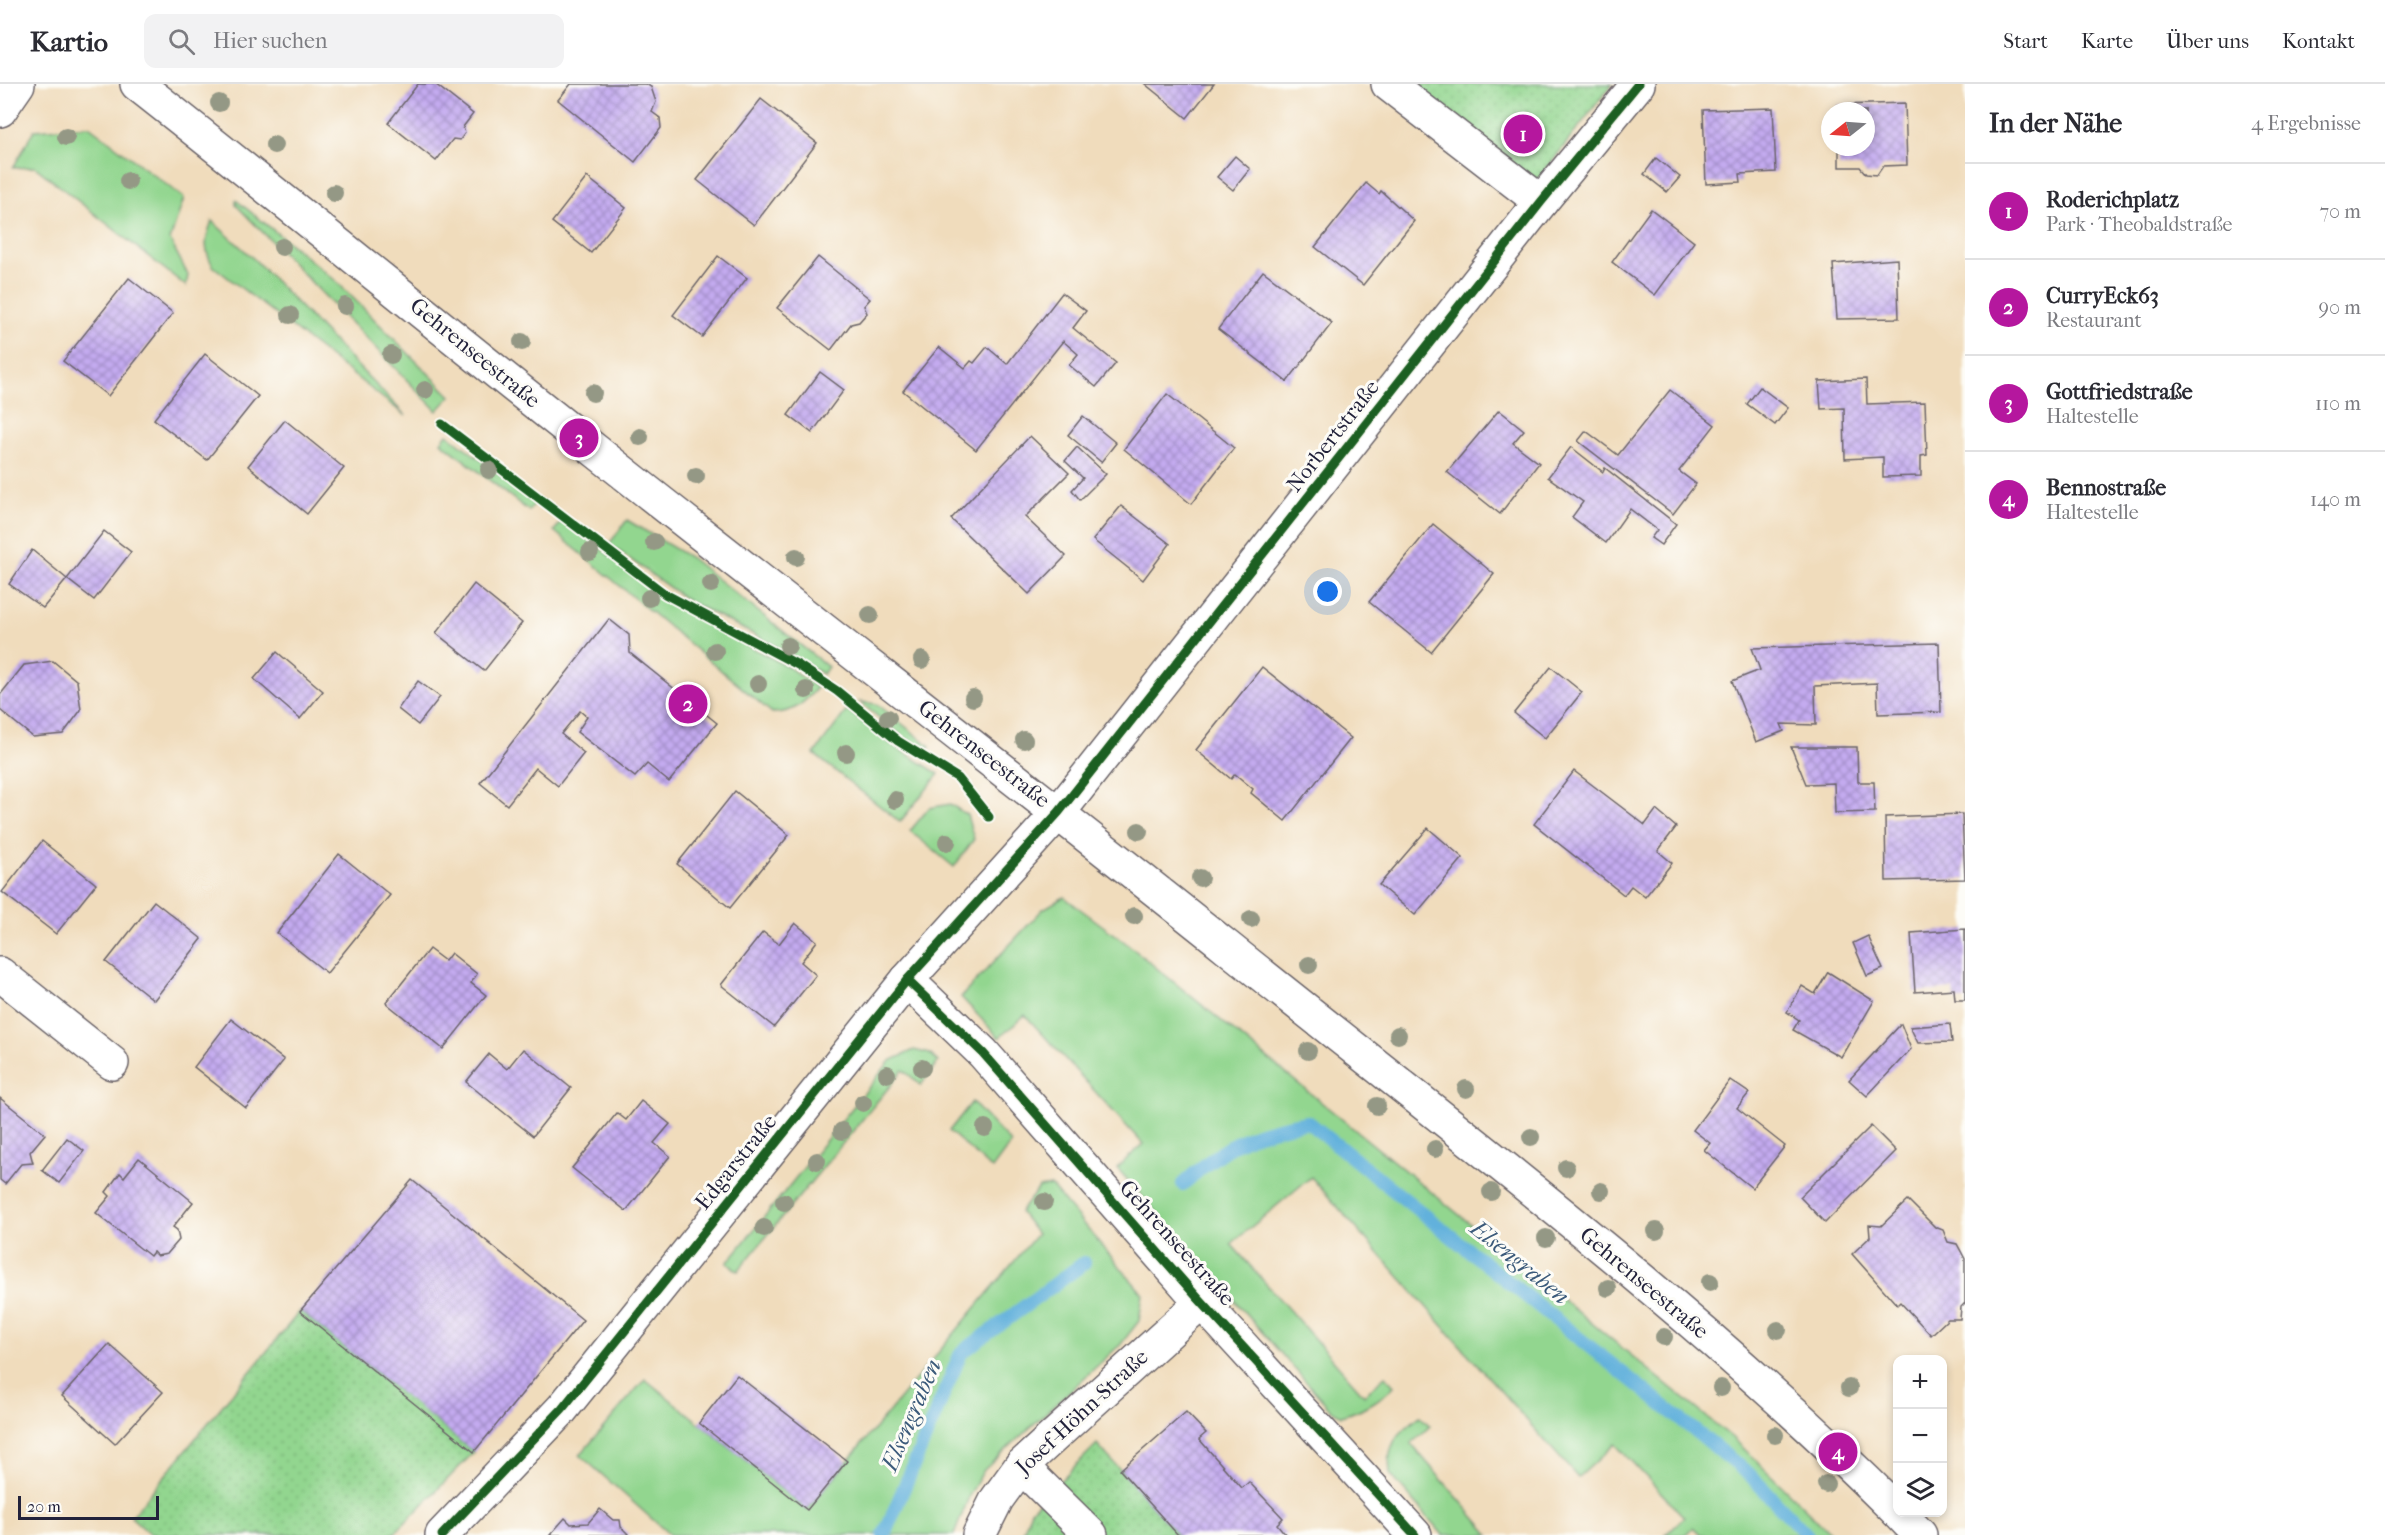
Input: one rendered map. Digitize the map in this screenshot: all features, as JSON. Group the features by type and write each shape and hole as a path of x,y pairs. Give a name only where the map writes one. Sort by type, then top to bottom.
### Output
{"street":[{"name":"Gehrenseestraße","path":"137,84 354,255 579,438 1059,812 1654,1292 1838,1452 1893,1507"},
{"path":"1388,84 1541,202"},
{"name":"Norbertstraße","path":"1059,812 1541,202 1638,84"},
{"name":"Edgarstraße","path":"441,1535 562,1409 907,980 1059,812"},
{"path":"0,974 112,1063"},
{"name":"Gehrenseestraße","path":"907,980 983,1053 1202,1302 1415,1535"},
{"name":"Josef-Höhn-Straße","path":"979,1535 997,1499 1020,1466 1202,1302"},
{"path":"1020,1466 1091,1535"},
{"name":"Gehrenseestraße","path":"1903,1517 1920,1535"}],"green space":[{"path":"1409,84 1612,84 1535,184"},
{"path":"89,126 184,198 170,240 188,275 186,286 35,167 13,168 34,130"},
{"path":"236,200 336,281 451,396 437,411 236,205"},
{"path":"212,221 255,260 406,416 213,266 206,244"},
{"path":"447,434 536,502 529,511 441,442"},
{"path":"563,520 683,611 787,666 817,688 798,707 772,713 554,531"},
{"path":"627,520 691,558 828,667 823,674 774,645 687,600 609,544"},
{"path":"860,702 877,704 930,746 926,751 904,738"},
{"path":"847,710 891,744 939,774 900,822 814,754"},
{"path":"950,804 967,815 974,839 954,867 910,831 929,808"},
{"path":"1064,897 1126,943 1735,1440 1832,1535 1701,1535 1693,1527 1685,1535 1665,1535 1684,1517 1615,1444 1578,1478 1311,1177 1231,1244 1364,1395 1385,1376 1394,1386 1370,1405 1356,1411 1341,1416 1331,1410 1117,1168 1143,1144 1025,1015 999,1038 961,997 1043,909"},
{"path":"914,1050 930,1054 938,1062 921,1085 903,1070 738,1271 727,1263 890,1061"},
{"path":"972,1102 1011,1143 992,1169 949,1131"},
{"path":"1051,1186 1143,1294 1139,1321 1121,1344 984,1470 970,1494 954,1535 670,1535 580,1455 645,1379 807,1510 1037,1234 1020,1212 1039,1188"},
{"path":"300,1311 474,1452 393,1535 151,1535 131,1517"},
{"path":"1420,1416 1430,1426 1411,1444 1490,1535 1443,1535 1390,1474 1390,1455 1395,1440"},
{"path":"1097,1444 1178,1535 1022,1535 1031,1510"}],"building":[{"path":"418,84 435,84 473,114 463,127 465,133 460,140 453,139 436,161 388,123"},
{"path":"571,84 646,84 651,87 656,102 652,112 660,118 661,128 635,162 558,100"},
{"path":"1145,84 1214,84 1187,118"},
{"path":"761,99 817,143 754,225 697,180"},
{"path":"1905,103 1907,165 1883,166 1877,175 1866,174 1860,167 1839,167 1839,156 1875,156 1875,104"},
{"path":"1773,108 1776,172 1740,174 1741,182 1706,184 1703,110"},
{"path":"1235,156 1250,169 1233,190 1217,177"},
{"path":"1656,158 1680,177 1667,192 1644,174"},
{"path":"587,177 626,208 591,253 552,222"},
{"path":"1366,183 1379,194 1381,191 1414,221 1363,285 1315,247"},
{"path":"1651,209 1694,242 1655,295 1612,262"},
{"path":"718,256 747,278 702,337 673,315"},
{"path":"818,257 870,299 864,306 867,313 859,322 851,324 831,350 777,308"},
{"path":"1897,259 1899,318 1837,319 1833,264"},
{"path":"1263,271 1332,323 1287,382 1218,329"},
{"path":"129,278 173,313 108,396 63,361"},
{"path":"1062,293 1086,311 1073,328 1116,363 1096,387 1069,365 1078,354 1063,341 976,450 903,391 939,347 965,368 971,361 974,363 987,347 1007,364"},
{"path":"205,354 258,396 207,460 154,419"},
{"path":"820,372 844,390 812,433 788,415"},
{"path":"1866,379 1867,404 1925,402 1927,455 1921,456 1921,476 1883,477 1883,457 1845,459 1844,408 1821,409 1819,381"},
{"path":"1760,387 1788,408 1775,425 1747,404"},
{"path":"1670,390 1715,425 1679,471 1696,484 1673,514 1578,441 1586,431 1618,455"},
{"path":"1167,394 1234,448 1191,504 1124,449"},
{"path":"1499,410 1524,430 1513,443 1539,463 1500,514 1447,472"},
{"path":"1083,416 1116,443 1101,462 1068,435"},
{"path":"285,420 344,468 307,514 248,466"},
{"path":"1030,436 1069,473 1025,517 1066,556 1029,594 951,519"},
{"path":"1077,447 1106,474 1080,500 1072,490 1083,478 1065,461"},
{"path":"1571,447 1603,472 1605,468 1676,524 1661,545 1651,538 1657,530 1630,509 1606,543 1572,517 1583,502 1548,477"},
{"path":"1121,506 1170,544 1143,580 1093,540"},
{"path":"1433,524 1494,574 1431,652 1369,602"},
{"path":"104,531 131,552 94,600 67,579"},
{"path":"32,550 67,579 43,608 9,584"},
{"path":"474,584 522,623 484,671 436,633"},
{"path":"609,619 629,635 630,653 717,723 669,782 647,764 635,777 577,732 587,717 580,711 561,734 584,753 558,786 536,768 507,805 480,783"},
{"path":"1939,643 1941,712 1878,714 1877,683 1815,686 1816,725 1781,724 1784,731 1756,742 1732,681 1760,670 1752,648"},
{"path":"277,652 323,691 300,719 254,679"},
{"path":"53,661 77,681 81,710 63,734 33,737 0,710 0,695 24,665"},
{"path":"1262,667 1351,738 1285,821 1251,793 1253,789 1235,774 1231,779 1196,750"},
{"path":"1551,667 1582,692 1545,738 1514,713"},
{"path":"418,681 440,697 418,725 398,709"},
{"path":"1791,747 1857,747 1858,782 1874,782 1875,812 1835,813 1834,783 1806,784"},
{"path":"1574,771 1645,825 1656,810 1676,827 1658,851 1672,863 1645,897 1631,886 1624,895 1534,824"},
{"path":"735,791 789,835 730,908 677,864"},
{"path":"1962,814 1965,879 1886,881 1885,817"},
{"path":"1428,828 1463,858 1415,915 1379,885"},
{"path":"42,841 96,884 56,934 2,892"},
{"path":"339,854 390,895 327,973 277,933"},
{"path":"154,901 202,939 154,1000 106,962"},
{"path":"795,923 817,941 801,962 816,975 774,1027 721,985 763,932 779,944"},
{"path":"1965,929 1965,1000 1955,1000 1954,989 1915,992 1911,933"},
{"path":"1868,936 1883,969 1867,976 1853,943"},
{"path":"429,949 445,961 451,953 477,974 471,983 486,995 443,1049 386,1003"},
{"path":"1828,972 1874,1001 1841,1057 1793,1030 1799,1020 1787,1012 1802,986 1815,994"},
{"path":"231,1019 284,1060 246,1108 194,1067"},
{"path":"1901,1024 1911,1049 1867,1096 1849,1080"},
{"path":"1950,1024 1952,1042 1918,1043 1910,1027"},
{"path":"523,1049 571,1088 533,1136 466,1082 489,1054 507,1069"},
{"path":"1730,1080 1749,1093 1737,1108 1785,1146 1752,1188 1704,1150 1710,1143 1693,1130"},
{"path":"0,1098 45,1134 30,1152 33,1163 21,1164 5,1184 0,1180"},
{"path":"641,1101 670,1124 654,1143 670,1156 626,1211 572,1168 617,1113 626,1120"},
{"path":"1871,1126 1896,1151 1825,1223 1800,1197"},
{"path":"67,1138 84,1151 59,1183 42,1170"},
{"path":"139,1158 193,1202 173,1227 177,1230 179,1240 167,1254 157,1256 153,1252 150,1256 96,1213 110,1196 106,1192 120,1173 124,1177"},
{"path":"412,1180 583,1320 474,1452 300,1311"},
{"path":"1908,1200 1935,1227 1943,1230 1948,1242 1957,1244 1965,1259 1965,1303 1961,1307 1960,1319 1948,1319 1931,1335 1900,1302 1897,1305 1852,1254 1870,1237 1869,1225 1881,1226"},
{"path":"109,1344 163,1392 115,1444 62,1396"},
{"path":"737,1375 847,1461 807,1510 699,1423"},
{"path":"1186,1412 1206,1433 1199,1439 1242,1488 1249,1482 1283,1518 1277,1524 1286,1535 1178,1535 1120,1470"},
{"path":"600,1509 613,1520 620,1520 621,1527 629,1535 550,1535 565,1518 571,1524 588,1523"}],"waterway":[{"name":"Elsengraben","path":"1183,1184 1214,1158 1240,1141 1269,1130 1308,1122 1749,1474 1807,1535"},
{"name":"Elsengraben","path":"884,1535 961,1353 1084,1263"}],"cycle path":[{"path":"442,1535 562,1409 907,980 1059,812 1541,202 1638,84"},
{"path":"442,424 665,594 798,665 837,691 898,741 958,778 989,817"},
{"path":"907,980 983,1053 1197,1297 1415,1535"}],"place":[{"name":"Roderichplatz","path":"1523,134"},
{"name":"Gottfriedstraße","path":"579,438"},
{"name":"CurryEck63","path":"688,704"},
{"name":"Bennostraße","path":"1838,1452"}]}
